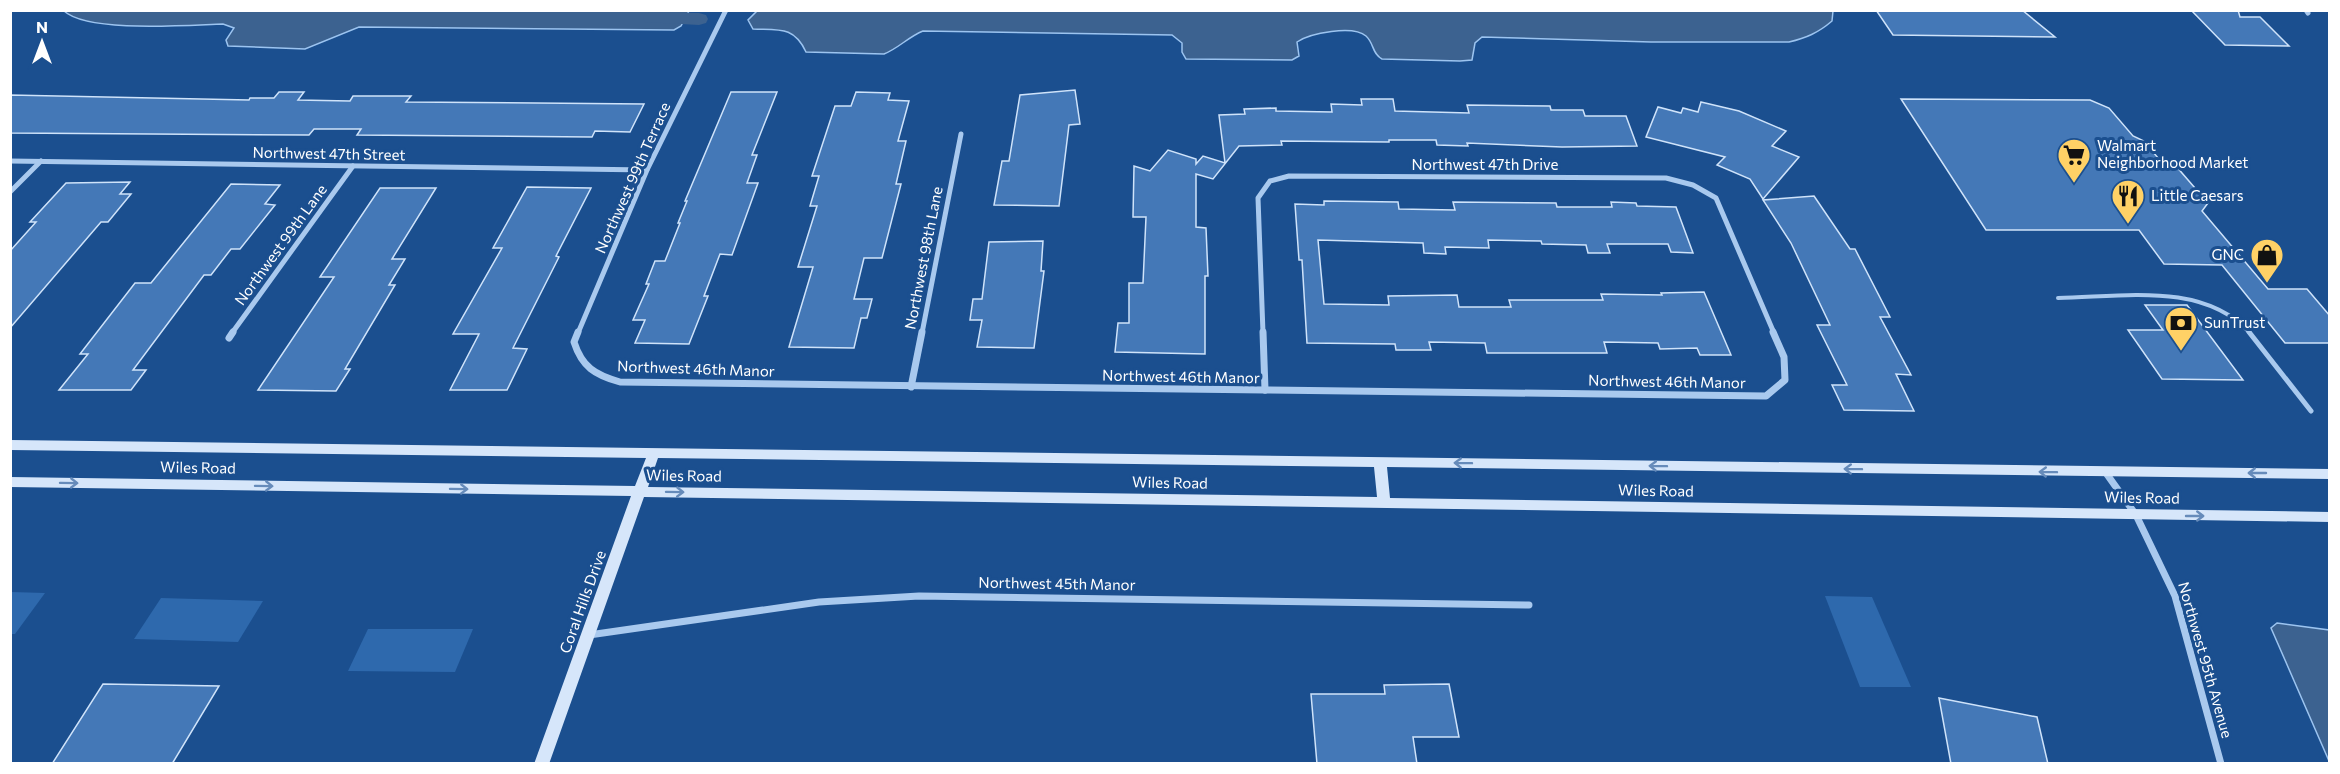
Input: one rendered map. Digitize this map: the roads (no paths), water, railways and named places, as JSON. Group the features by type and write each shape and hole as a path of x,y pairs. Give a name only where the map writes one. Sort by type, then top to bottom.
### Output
{"main road":[{"name":"Wiles Road","path":"10,445 2330,474"},
{"name":"Coral Hills Drive","path":"541,764 654,452"},
{"path":"1380,462 1384,503"},
{"name":"Wiles Road","path":"10,482 2136,515 2330,516"}],"street":[{"name":"Northwest 99th Terrace","path":"579,360 574,342 647,170 726,10"},
{"name":"Northwest 98th Lane","path":"911,387 961,134"},
{"name":"Northwest 47th Street","path":"10,161 647,170"},
{"path":"10,192 41,161"},
{"name":"Northwest 99th Lane","path":"228,338 353,166"},
{"name":"Northwest 47th Drive","path":"1265,392 1258,198 1270,181 1289,176 1666,178 1693,184 1716,198 1784,357 1785,380"},
{"name":"Northwest 46th Manor","path":"579,360 594,376 620,382 911,387 1766,396 1785,380"},
{"name":"Northwest 95th Avenue","path":"2106,472 2136,515 2175,596 2221,764"},
{"name":"Northwest 45th Manor","path":"588,635 819,602 919,596 1529,605"}],"lane":[{"path":"2058,298 2198,300 2224,310 2243,325 2311,411"}],"waterway":[{"path":"652,18 699,19"}],"place":[{"name":"Walmart Neighborhood Market","path":"2074,184"},
{"name":"Little Caesars","path":"2128,225"},
{"name":"GNC","path":"2267,284"},
{"name":"SunTrust","path":"2181,352"}]}
